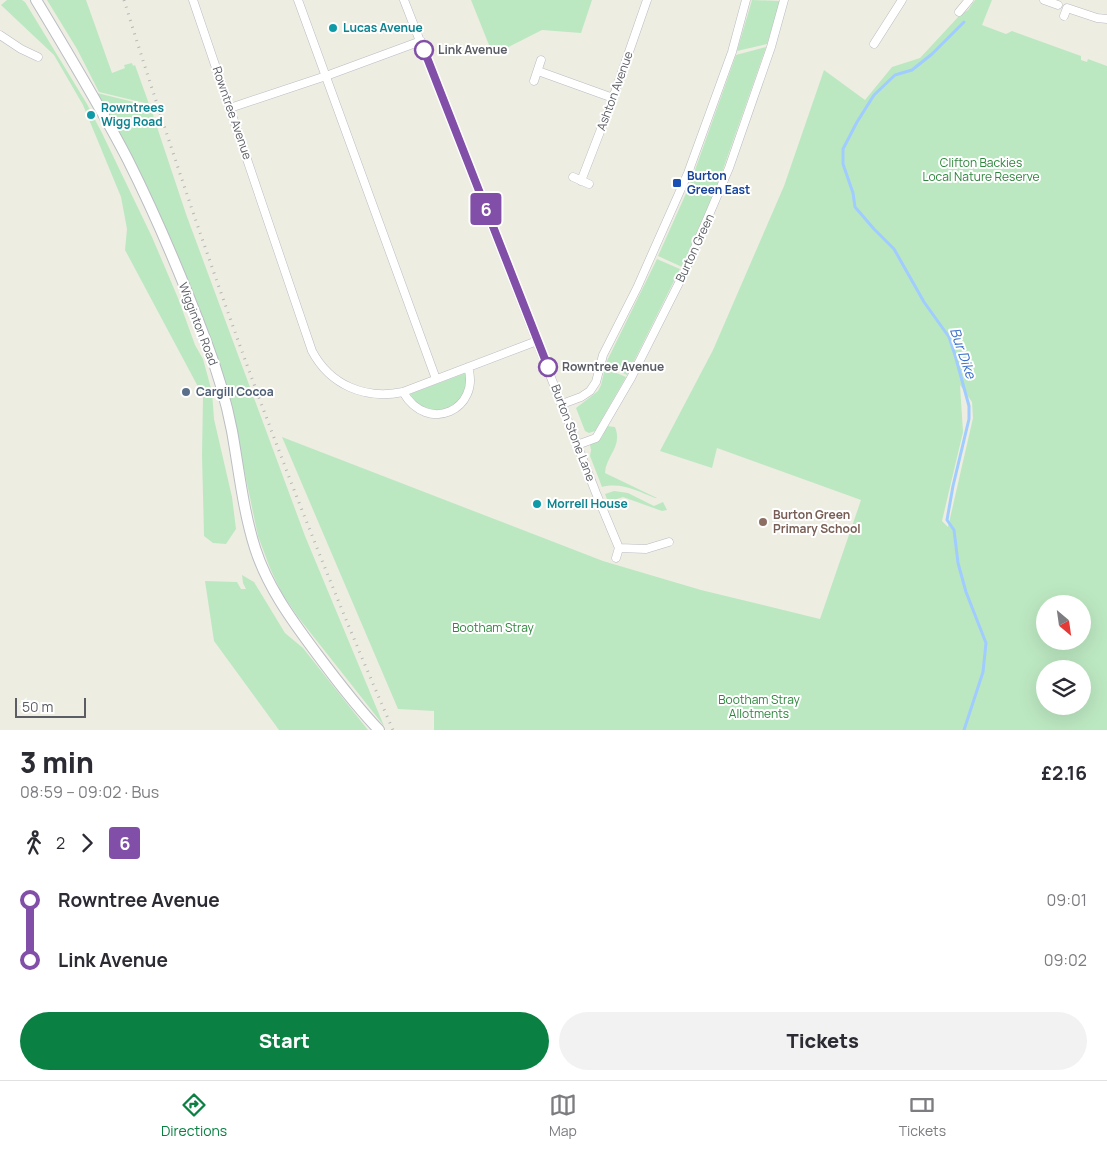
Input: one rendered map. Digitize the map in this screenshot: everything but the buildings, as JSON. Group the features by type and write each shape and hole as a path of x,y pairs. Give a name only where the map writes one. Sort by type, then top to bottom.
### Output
{"main road":[{"name":"Wigginton Road","path":"36,0 84,80 128,161 187,294 221,385 232,429 244,499 255,548 262,566 276,594 295,624 343,689 379,730"}],"street":[{"name":"Rowntree Avenue","path":"194,0 312,351 317,362 332,377 358,391 377,395 403,392 537,340"},
{"path":"298,0 436,379"},
{"name":"Burton Stone Lane","path":"404,0 619,548"},
{"name":"Ashton Avenue","path":"581,181 613,98 647,0"},
{"path":"562,404 581,397 590,391 596,382 603,355 644,271 688,173 732,52 746,0"},
{"name":"Burton Green","path":"577,445 596,438 631,378 685,271 730,168 771,46 784,0"},
{"path":"874,44 902,0"},
{"path":"1044,0 1058,5"},
{"path":"959,12 964,2"},
{"path":"1064,16 1067,8 1107,20"},
{"path":"0,35 21,50 38,57"},
{"path":"230,108 421,42"},
{"path":"534,81 541,60"},
{"path":"538,71 613,98"},
{"path":"573,177 589,184"},
{"path":"403,392 418,410 432,414 448,412 460,405 468,393 470,379 468,367"},
{"path":"616,558 619,548 646,549 669,542"}],"green space":[{"path":"7,0 22,0 25,2 87,104 91,112 89,114 91,117 93,116 101,131 152,237 178,298 195,345 203,359 212,392 214,419 232,497 236,529 226,544 213,543 204,536 203,396 125,250 127,229 121,197 83,105 54,55 1,5"},
{"path":"47,0 86,0 112,73 125,68 124,65 132,63 133,66 135,65 149,104 99,92 77,49"},
{"path":"471,0 592,0 581,33 542,30 493,55"},
{"path":"752,0 780,1 767,44 737,51"},
{"path":"975,0 992,0 982,25 1006,34 1012,31 1081,56 1081,60 1087,62 1088,59 1107,66 1107,730 434,730 434,711 398,709 282,437 603,561 701,590 820,619 861,500 717,448 712,468 660,451 713,350 784,186 824,70 865,100 892,67 920,58 959,16 968,10","holes":["960,385 972,402 973,418 948,527 942,521 963,432"]},
{"path":"766,47 714,195 690,184 736,55"},
{"path":"97,93 150,106 186,214 305,536 384,726 298,617 281,592 270,568 258,536 232,412 218,360"},
{"path":"692,188 712,197 682,267 658,256 688,189"},
{"path":"657,259 680,269 627,375 605,365"},
{"path":"605,368 626,377 595,431 589,433 585,431 576,408 598,391"},
{"path":"466,373 466,385 462,395 456,403 447,408 438,410 428,409 418,403 410,394"},
{"path":"607,426 615,427 617,440 605,473 657,498 623,486 602,487 590,456 590,445 602,437"},
{"path":"614,491 628,493 654,506 663,502 667,510 662,511 623,497 608,502 605,494"},
{"path":"242,575 254,582 285,633 303,648 368,730 279,730 214,641 205,581 237,582 241,589 246,589"}],"waterway":[{"name":"Bur Dike","path":"964,22 932,54 912,70 895,75 874,95 843,149 843,164 853,193 855,207 894,249 924,302 949,337 969,406 969,419 947,520 954,530 958,563 966,592 986,643 983,672 964,730"}],"railway":[{"path":"124,0 153,93 248,369 318,550 393,730"}],"bus line":[{"name":"6","path":"424,50 548,367"}],"place":[{"name":"Lucas Avenue","path":"333,28"},
{"name":"Link Avenue","path":"424,50"},
{"name":"Rowntrees Wigg Road","path":"91,115"},
{"name":"Burton Green East","path":"677,183"},
{"name":"Rowntree Avenue","path":"548,367"},
{"name":"Cargill Cocoa","path":"186,392"},
{"name":"Morrell House","path":"537,504"},
{"name":"Burton Green Primary School","path":"763,522"}],"park label":[{"name":"Clifton Backies Local Nature Reserve","path":"981,170"},
{"name":"Bootham Stray","path":"493,628"},
{"name":"Bootham Stray Allotments","path":"759,707"}]}
